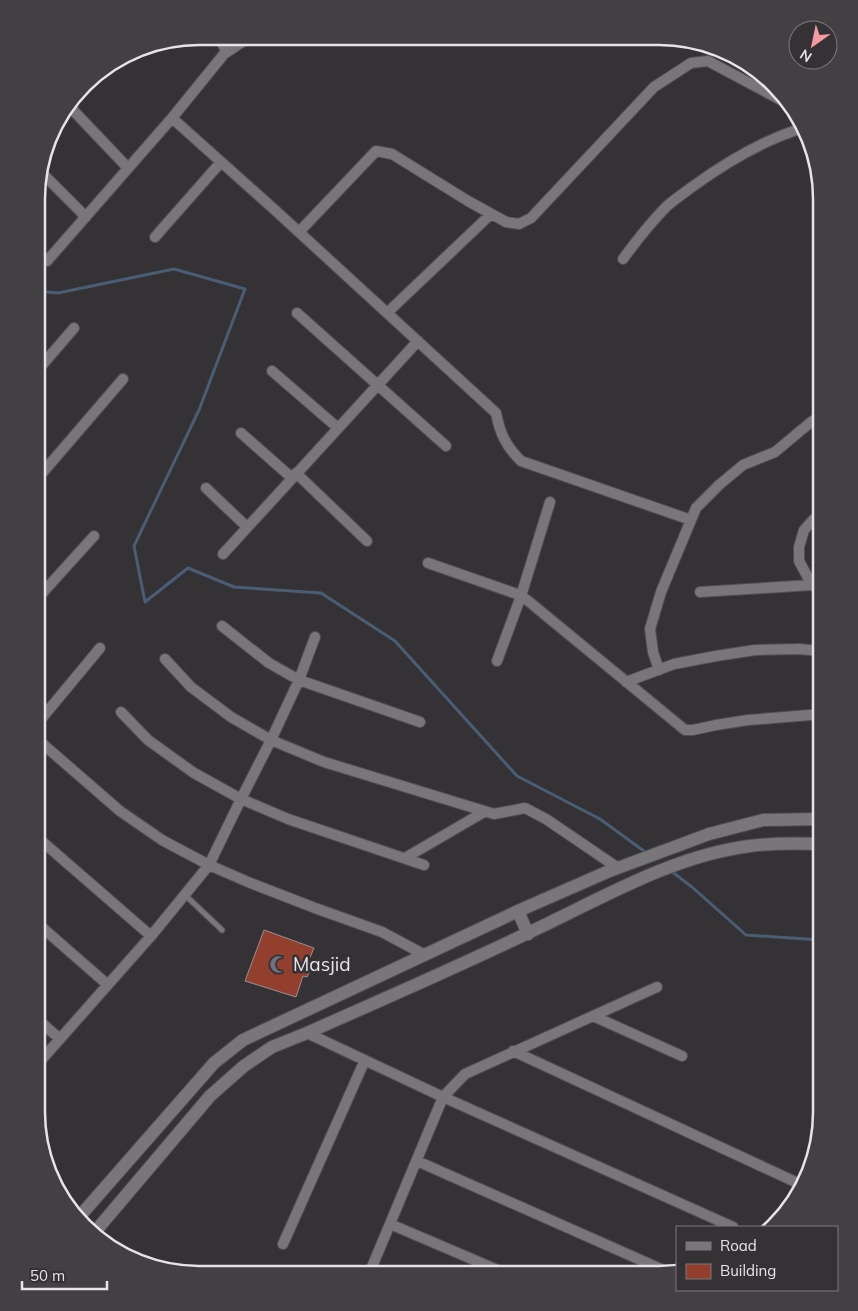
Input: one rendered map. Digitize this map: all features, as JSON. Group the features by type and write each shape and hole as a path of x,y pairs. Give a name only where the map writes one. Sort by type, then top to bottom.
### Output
{"street":[{"path":"224,45 228,52"},
{"path":"47,261 172,118 224,54 238,45"},
{"path":"299,232 376,151 392,154 491,214 506,222 519,224 532,218 654,87 691,63 708,61 773,96"},
{"path":"73,110 128,168"},
{"path":"172,118 496,413 499,428 510,450 521,461 691,520"},
{"path":"623,258 669,204 742,154 796,131"},
{"path":"155,237 221,162"},
{"path":"46,178 86,217"},
{"path":"387,313 491,214"},
{"path":"297,313 446,446"},
{"path":"45,362 74,328"},
{"path":"223,554 418,341"},
{"path":"272,371 338,428"},
{"path":"45,470 124,379"},
{"path":"659,670 650,630 661,592 696,508 743,465 775,452 813,421"},
{"path":"241,433 294,476 368,541"},
{"path":"206,488 247,528"},
{"path":"497,661 521,596 550,502"},
{"path":"700,592 812,585 799,561 799,547 804,530 813,519"},
{"path":"45,590 94,536"},
{"path":"428,562 521,596 685,730 748,720 813,715"},
{"path":"222,626 269,663 299,680 420,722"},
{"path":"45,1056 151,936 209,864 271,740 299,680 315,637"},
{"path":"45,714 100,648"},
{"path":"626,682 674,664 716,656 755,650 813,650"},
{"path":"165,659 191,687 231,717 271,740 324,762 484,812 494,814 525,808 623,866"},
{"path":"121,712 148,740 186,768 240,799 288,819 424,864"},
{"path":"45,746 120,811 162,840 248,882 382,932 425,955"},
{"path":"405,858 484,812"},
{"path":"83,1213 214,1063 243,1040 518,911 623,866 709,834 763,820 813,819"},
{"path":"45,843 151,936"},
{"path":"98,1228 210,1096 244,1066 272,1047 528,934 675,865 713,853 749,846 787,843 813,844"},
{"path":"518,911 528,934"},
{"path":"45,931 108,985"},
{"path":"372,1266 443,1097 465,1074 657,987"},
{"path":"593,1016 682,1056"},
{"path":"45,1026 60,1039"},
{"path":"307,1033 443,1097 730,1226"},
{"path":"513,1052 796,1182"},
{"path":"283,1244 365,1060"},
{"path":"417,1161 654,1266"},
{"path":"390,1224 488,1266"}],"lane":[{"path":"184,895 222,930"}],"building":[{"name":"Masjid","path":"264,930 314,948 305,969 310,971 307,977 303,976 296,997 245,981"}],"waterway":[{"path":"45,292 58,293 174,269 245,289 199,410 134,546 145,602 188,568 234,587 321,593 395,641 517,776 600,819 648,854"},
{"path":"671,871 746,935 813,939"}],"place":[{"name":"Masjid","path":"279,964"}]}
